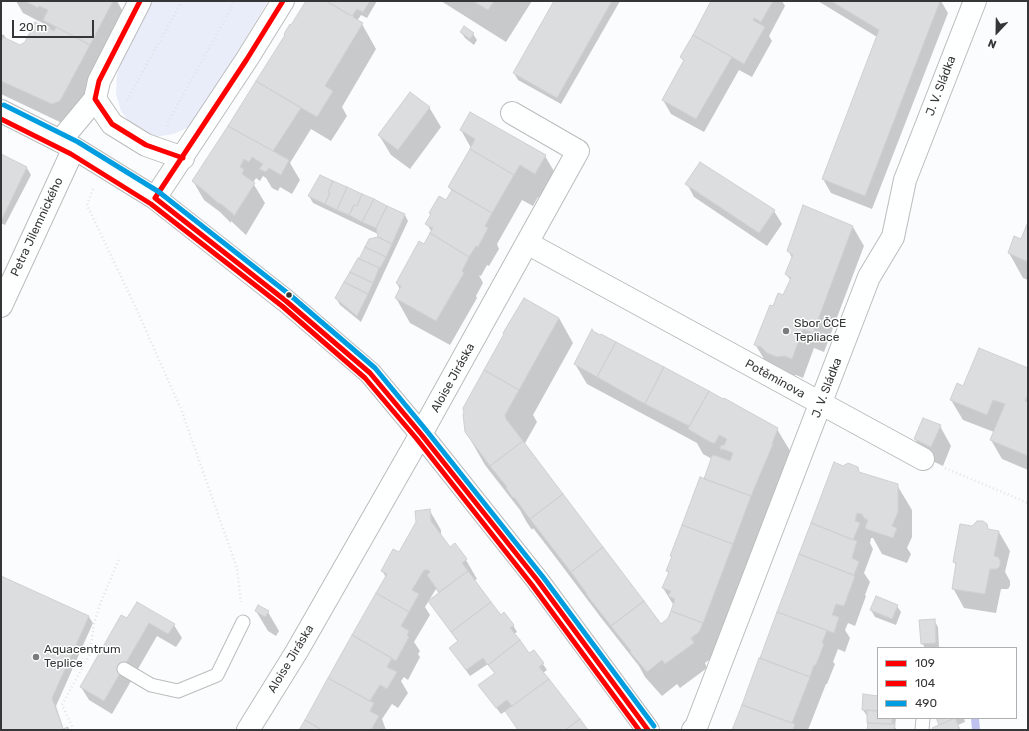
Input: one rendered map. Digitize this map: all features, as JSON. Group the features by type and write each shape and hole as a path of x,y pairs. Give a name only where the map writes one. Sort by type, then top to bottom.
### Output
{"street":[{"path":"140,1 99,81 95,99 112,124 146,146 183,158"},
{"path":"155,198 183,158 283,1"},
{"name":"J. V. Sládka","path":"693,730 696,728 821,404 868,277 893,237 905,180 975,1"},
{"name":"Petra Jilemnického","path":"1,306 67,145 95,99"},
{"path":"1,111 67,145 155,198 286,301 370,373 421,434 538,581 648,730"},
{"name":"Aloise Jiráska","path":"248,730 297,650 421,434 578,151 512,113"},
{"name":"Potěminova","path":"527,243 923,459"}],"lane":[{"path":"124,669 151,685 178,691 217,675 243,622"},
{"path":"922,730 923,719"}],"path":[{"path":"127,102 182,1"},
{"path":"164,129 235,1"},
{"path":"102,167 87,204 181,409 237,568 243,622"},
{"path":"923,459 1028,503"},
{"path":"74,730 62,705 90,654 94,623 102,599 120,557"}],"shaded area":[{"path":"153,1 268,1 198,118 187,128 173,134 155,137 141,132 130,123 121,111 116,94 117,75 123,56"}],"building":[{"path":"25,1 113,1 90,45 43,20 48,10 39,6 38,8"},
{"path":"306,1 326,1 363,23 325,86 333,91 317,117 256,81 285,35 284,34 290,24 291,25"},
{"path":"326,1 370,1 363,12 357,9 352,16"},
{"path":"473,1 494,1 488,10"},
{"path":"554,1 612,1 557,98 513,73"},
{"path":"711,1 773,1 761,22 754,18 753,20 765,27 744,64 693,35"},
{"path":"831,1 940,1 865,196 822,179 879,30"},
{"path":"35,22 54,31 56,27 90,45 60,101 52,104 1,81 1,42 3,37 20,45 25,42"},
{"path":"464,26 474,33 470,39 460,32"},
{"path":"693,35 732,57 696,119 662,100 684,60 680,57"},
{"path":"256,81 301,108 273,151 228,126"},
{"path":"410,92 430,107 398,150 378,135"},
{"path":"470,112 546,155 535,174 520,165 514,175 470,149 475,139 460,130"},
{"path":"228,126 289,160 281,175 269,168 266,172 259,169 263,164 252,157 249,162 244,159 240,167 244,169 242,174 255,183 234,216 192,181"},
{"path":"470,149 514,175 492,213 448,187"},
{"path":"1,154 27,167 2,219 1,219"},
{"path":"700,162 775,210 759,233 685,184"},
{"path":"320,175 333,181 325,204 308,196"},
{"path":"333,181 347,187 337,210 325,204"},
{"path":"347,187 362,194 357,206 354,205 349,215 337,210"},
{"path":"452,190 492,213 485,226 488,228 478,247 476,246 469,257 430,233 433,228 425,224 431,214 429,213 439,196 446,200"},
{"path":"362,194 374,199 362,222 349,215 354,205 357,206"},
{"path":"374,199 387,206 376,228 362,222"},
{"path":"803,205 853,226 813,333 803,329 792,359 784,356 777,357 767,353 761,347 754,345 770,305 773,306 778,293 783,295 791,278 785,274 793,255 787,251"},
{"path":"387,206 405,214 392,244 378,237 376,228"},
{"path":"1028,222 1028,262 1008,253 1014,236 1021,239"},
{"path":"430,233 469,257 462,271 464,273 436,321 395,298 401,286 396,283 419,241 424,244"},
{"path":"378,237 392,244 386,257 365,247 369,239"},
{"path":"365,247 386,257 380,268 359,259"},
{"path":"358,258 379,268 373,283 350,272"},
{"path":"350,272 373,283 368,294 344,282"},
{"path":"344,282 368,294 357,316 335,298"},
{"path":"524,298 559,318 519,390 484,370 504,334 503,333"},
{"path":"592,329 600,335 601,334 616,342 597,377 574,364"},
{"path":"616,342 664,367 645,404 597,377"},
{"path":"979,348 1028,368 1028,395 1025,401 1028,402 1028,456 990,440 1005,404 993,400 987,415 950,400 957,383 963,386"},
{"path":"664,367 709,391 689,426 645,404"},
{"path":"484,370 519,390 505,415 506,419 523,441 490,466 465,432 463,414 463,408"},
{"path":"709,391 778,428 773,444 751,496 704,479 712,456 714,455 730,461 733,453 723,449 721,450 720,446 724,445 727,439 719,435 715,443 712,443 688,429"},
{"path":"923,418 941,425 931,447 914,439"},
{"path":"523,441 563,494 530,519 490,466"},
{"path":"834,462 843,466 848,463 858,467 859,472 898,484 898,512 892,526 897,528 893,538 866,529 865,527 868,520 864,518 862,514 857,513 855,521 860,523 853,540 811,523"},
{"path":"700,477 751,496 733,544 682,525"},
{"path":"563,494 603,547 571,572 530,519"},
{"path":"430,509 431,521 450,547 455,543 467,559 462,563 468,571 439,592 427,575 430,572 428,570 424,570 412,590 419,594 409,612 376,593 387,574 381,571 393,549 399,552 416,522 415,511"},
{"path":"977,521 983,521 987,524 988,529 999,531 994,556 998,557 1000,560 1000,566 997,569 990,569 985,594 952,589 956,563 953,562 960,524 972,526"},
{"path":"811,523 857,541 852,558 859,562 854,575 799,554"},
{"path":"682,525 733,544 703,623 671,611 675,599 668,596 671,591 662,588 669,572 666,571 672,556 670,556"},
{"path":"603,547 644,601 611,626 571,572"},
{"path":"799,554 855,576 844,606 836,604 832,615 839,617 834,633 777,612"},
{"path":"468,571 491,602 451,632 428,601"},
{"name":"Aquacentrum Teplice","path":"1,576 89,616 52,698 63,729 68,727 69,730 1,730"},
{"path":"376,593 409,612 401,626 409,631 407,635 409,637 396,661 352,635"},
{"path":"876,596 898,605 892,619 870,610"},
{"path":"644,601 661,624 668,618 671,611 703,623 699,632 691,638 694,643 665,664 662,660 647,672 611,626"},
{"path":"137,602 175,624 168,634 149,623 104,701 80,687 121,615 127,618"},
{"path":"491,602 501,615 504,612 514,625 510,628 520,640 488,665 483,658 466,670 449,648 458,641 451,632"},
{"path":"258,605 269,611 265,617 255,611"},
{"path":"777,612 827,630 822,643 824,644 810,677 760,658"},
{"path":"935,619 936,643 921,644 919,620"},
{"path":"352,635 392,658 387,667 397,672 387,689 380,685 371,699 371,702 328,678"},
{"path":"520,640 529,653 534,650 544,663 539,667 549,679 512,706 507,700 496,708 478,685 495,673 488,665"},
{"path":"759,658 810,677 792,723 742,705"},
{"path":"328,678 374,703 370,711 379,716 371,730 322,730 305,720"},
{"path":"549,679 580,719 565,730 518,730 505,711"},
{"path":"863,694 877,696 877,711 862,710"},
{"path":"742,705 795,724 793,730 732,730"},
{"path":"867,710 877,711 877,719 892,719 892,724 867,723"},
{"path":"580,719 588,730 565,730"},
{"path":"936,719 953,719 939,725"},
{"path":"955,719 960,730 933,730 932,728"},
{"path":"305,720 322,730 299,730"},
{"path":"868,723 895,724 894,730 867,730"}],"waterway":[{"path":"975,719 976,730"}],"transit line":[{"name":"109","path":"140,1 99,81 95,99 112,124 146,145 183,158"},
{"name":"109","path":"155,198 247,59 283,1"},
{"name":"490","path":"4,105 78,142 159,192 290,295 375,368 543,577 654,726"},
{"name":"104","path":"1,119 71,154 151,204 282,306 365,378 416,438 532,585 639,730"},
{"name":"109","path":"155,198 286,301 370,373 421,434 538,581 648,730"}],"place":[{"name":"Sbor ČCE Tepliace","path":"786,331"},
{"name":"Aquacentrum Teplice","path":"36,657"}]}
